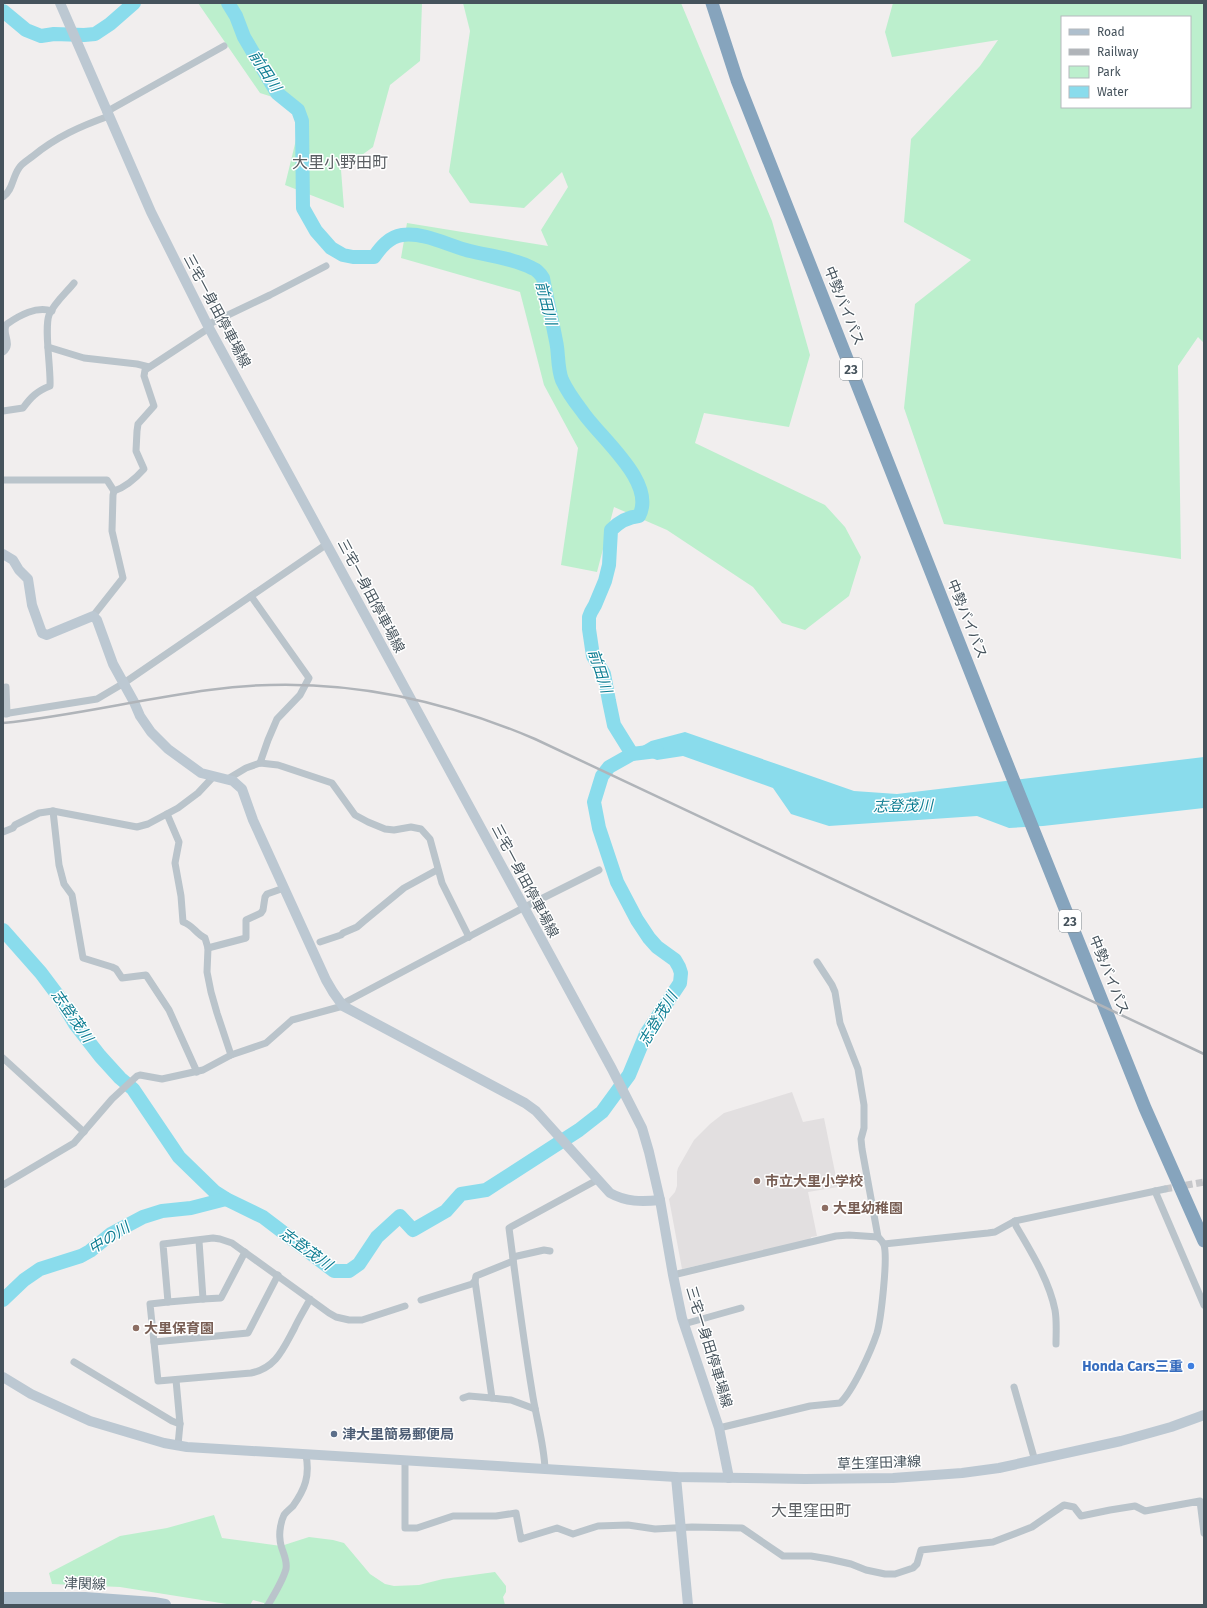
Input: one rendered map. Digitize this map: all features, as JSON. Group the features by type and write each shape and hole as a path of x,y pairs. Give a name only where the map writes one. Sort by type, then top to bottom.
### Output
{"highway":[{"name":"中勢バイパス","path":"712,3 737,80 995,734 1145,1108 1204,1241"}],"main road":[{"name":"三宅一身田停車場線","path":"60,3 151,212 208,327 612,1069 642,1128 650,1152 684,1324 720,1428 729,1478"},
{"path":"3,554 13,560 19,570 28,579 32,604 42,633 47,635 93,616 96,620 113,664 140,716 157,739 180,758 202,773 233,782 238,785 244,794 253,820 326,980 343,1005 513,1095 536,1111 597,1180 610,1193 618,1198 642,1202 660,1200"},
{"name":"草生窪田津線","path":"3,1377 31,1394 90,1422 178,1445 306,1455 676,1477 806,1479 893,1478 962,1473 1035,1461 1121,1441 1204,1416"},
{"path":"676,1477 688,1605"},
{"name":"津関線","path":"3,1598 85,1598 165,1605"}],"street":[{"path":"3,197 8,193 19,168 36,153 61,136 108,114 224,46"},
{"path":"114,490 121,489 136,478 144,469 136,451 138,424 154,406 144,376 145,370 208,327 326,266"},
{"path":"3,412 23,408 34,394 50,386 51,373 48,347 48,316 74,283"},
{"path":"3,352 8,346 3,330 6,324 32,310 52,310"},
{"path":"48,347 84,358 137,364 149,367"},
{"path":"3,480 106,480 114,490 112,531 123,578 93,616"},
{"path":"6,687 5,714 97,699 124,683 327,544"},
{"path":"251,596 309,678 300,695 277,720 260,763"},
{"path":"226,780 246,768 260,763 278,765 332,783 355,815 368,822 385,829 394,830 411,827 421,829 430,839 437,870 442,883 469,937"},
{"path":"3,832 39,813 54,811 132,827 148,824 178,808 198,793 213,776"},
{"path":"54,811 60,865 64,884 72,894 83,958 116,969 122,978 146,975 169,1010 197,1072"},
{"path":"167,814 179,842 175,863 181,896 183,922 190,924 198,934 205,938 208,948 207,972 217,1013 231,1055"},
{"path":"320,942 341,935 357,927 404,888 437,870"},
{"path":"3,1185 74,1143 112,1098 133,1079 140,1075 162,1079 197,1072 204,1070 231,1055 266,1043 292,1020 343,1005 523,908 599,870"},
{"path":"208,948 246,938 246,920 264,910 264,897 267,894 284,888"},
{"path":"720,1428 810,1406 838,1404 842,1401 865,1362 879,1325 884,1270 884,1244 878,1237 861,1143 864,1128 862,1088 858,1069 840,1023 835,992 817,962"},
{"path":"3,1058 84,1132"},
{"path":"545,1470 544,1449 535,1409 509,1228 597,1180"},
{"path":"884,1244 995,1232 1015,1221 1164,1189"},
{"path":"1155,1191 1204,1305"},
{"path":"1015,1221 1016,1226 1043,1275 1053,1302 1056,1321 1056,1344"},
{"path":"673,1274 836,1236 878,1237"},
{"path":"168,1302 163,1244 220,1239 232,1243 329,1313 344,1319 355,1321 371,1318 405,1306"},
{"path":"199,1240 203,1299"},
{"path":"492,1398 475,1281 476,1276 513,1259 544,1250 550,1251"},
{"path":"245,1252 221,1298 150,1304 158,1381 251,1373 267,1367 281,1354 310,1299"},
{"path":"154,1342 248,1333 278,1276"},
{"path":"421,1300 472,1284 475,1281"},
{"path":"684,1324 741,1308"},
{"path":"74,1362 172,1421 180,1424"},
{"path":"176,1380 180,1424 178,1445"},
{"path":"1014,1387 1035,1461"},
{"path":"463,1398 469,1396 511,1400 535,1409"},
{"path":"268,1605 286,1568 285,1554 280,1540 281,1529 284,1514 290,1509 302,1493 306,1484 308,1462 306,1455"},
{"path":"405,1461 405,1528 417,1528 453,1516 496,1516 516,1513 521,1539 557,1528 573,1534 598,1526 628,1525 655,1529 680,1527 742,1528 783,1556 811,1556 829,1559 885,1574 895,1574 913,1568 917,1564 920,1550 993,1542 1032,1527 1064,1505 1074,1507 1081,1516 1135,1506 1145,1511 1200,1500 1204,1533"}],"shaded area":[{"name":"市立大里小学校","path":"792,1092 803,1122 824,1118 838,1187 808,1192 817,1236 811,1237 810,1240 682,1269 669,1199 675,1192 677,1186 678,1168 694,1140 724,1113"}],"green space":[{"path":"198,3 422,3 420,61 390,85 373,147 341,170 344,208 285,185 304,107 260,93"},
{"path":"463,3 681,3 772,221 810,355 789,427 704,413 695,443 825,505 845,527 861,557 849,596 805,630 782,623 753,587 667,530 614,507 597,572 561,565 578,448 544,385 520,292 401,258 407,223 548,246 541,230 568,187 562,172 524,208 470,203 449,172 470,31"},
{"path":"893,3 1204,3 1204,343 1198,337 1178,366 1181,559 944,524 904,408 915,304 971,260 904,222 911,139 980,66 998,40 892,57 885,32"},
{"path":"214,1515 222,1538 281,1546 309,1537 344,1543 370,1574 385,1584 394,1586 419,1585 443,1579 495,1572 506,1586 506,1592 503,1597 505,1605 264,1605 264,1603 253,1600 250,1605 233,1605 120,1587 52,1584 49,1573 120,1536 167,1528"}],"water":[{"path":"685,732 854,791 897,794 1204,757 1204,808 1043,826 1009,828 977,816 829,826 791,814 773,788 683,756 657,760 634,751 651,741"}],"waterway":[{"name":"前田川","path":"3,11 26,30 41,36 54,34 84,35 95,34 110,24 134,3"},
{"name":"前田川","path":"228,3 236,16 244,37 277,93 298,110 302,121 303,208 316,231 331,248 343,255 353,257 374,257 389,240 397,236 411,235 428,237 462,249 517,262 540,273 543,278 557,346 559,370 562,380 571,396 590,422 624,460 640,489 642,503 639,516 624,520 611,530 609,565 605,581 589,617 589,629 593,656 604,674 614,725 632,754"},
{"name":"志登茂川","path":"3,930 41,973 59,997 75,1024 100,1056 120,1078 133,1089 179,1157 215,1192 263,1217 334,1271 349,1271 359,1264 377,1237 400,1216 413,1230 446,1211 461,1194 486,1190 579,1130 602,1112 629,1075 646,1034 680,983 681,973 675,960 657,947 649,938 637,920 617,882 599,828 594,802 602,776 609,767 632,754 657,751"},
{"name":"中の川","path":"3,1300 24,1280 40,1269 81,1256 90,1251 111,1234 143,1217 162,1211 191,1208 226,1199"}],"tunnel":[{"path":"1165,1189 1204,1182"}],"railway":[{"path":"3,723 55,716 209,690 251,686 293,685 335,687 375,692 456,710 496,723 535,739 1204,1054"}],"place":[{"name":"市立大里小学校","path":"757,1181"},
{"name":"大里幼稚園","path":"825,1208"},
{"name":"大里保育園","path":"136,1328"},
{"name":"Honda Cars三重","path":"1191,1366"},
{"name":"津大里簡易郵便局","path":"334,1434"}],"district":[{"name":"大里小野田町","path":"340,162"},
{"name":"大里窪田町","path":"811,1510"}]}
